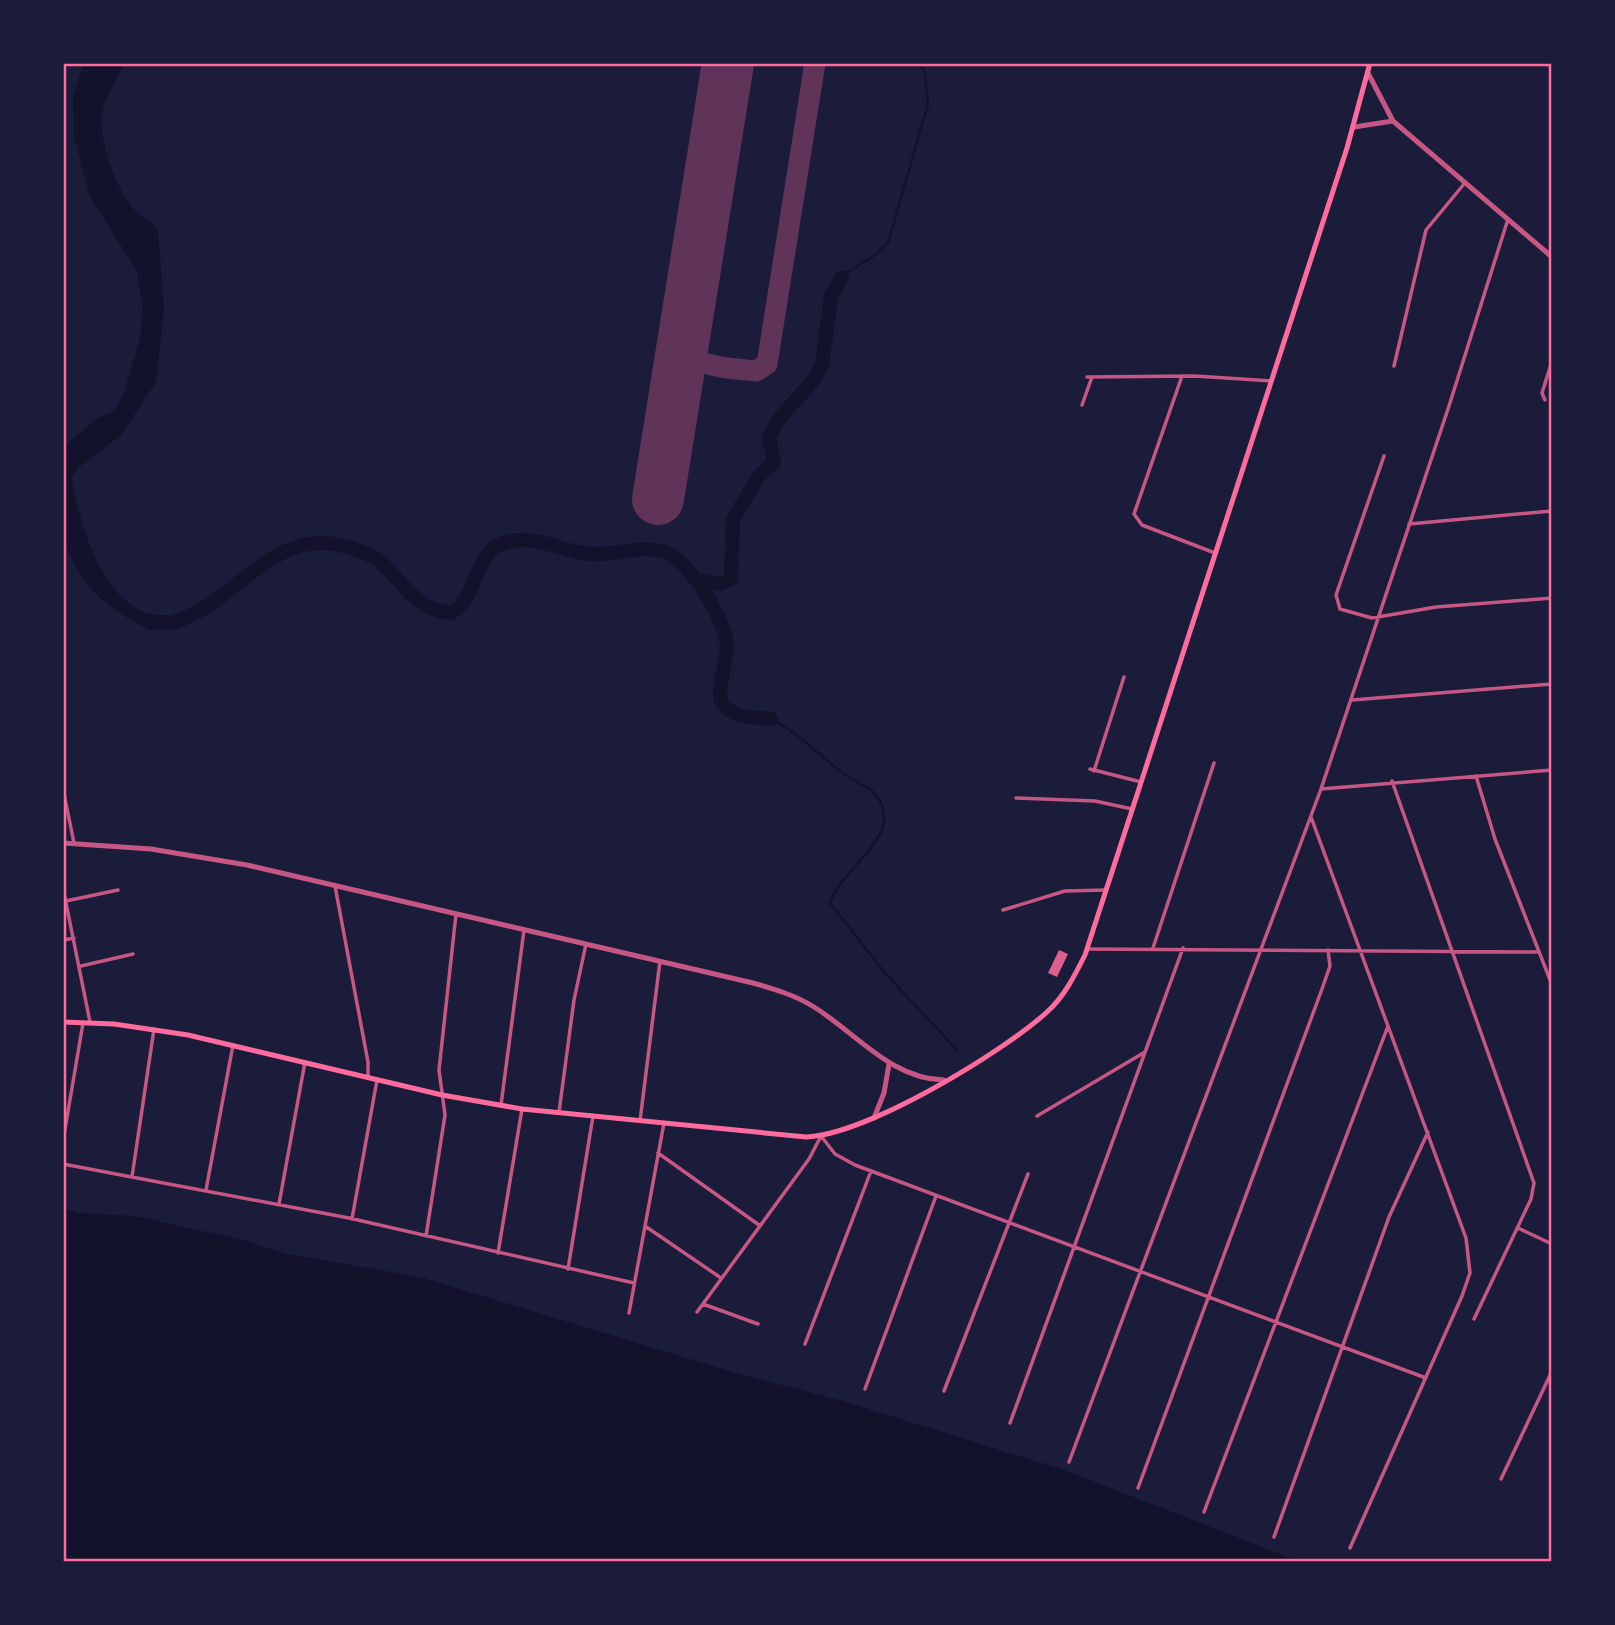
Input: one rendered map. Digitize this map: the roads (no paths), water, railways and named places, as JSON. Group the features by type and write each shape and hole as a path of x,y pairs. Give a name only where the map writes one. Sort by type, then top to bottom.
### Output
{"main road":[{"path":"63,1022 154,1030 233,1045 442,1095 522,1109 821,1136 874,1119 1009,1041 1047,1012 1070,983 1087,949 1354,127 1370,63"}],"street":[{"path":"1368,73 1393,121 1552,257"},
{"path":"1354,127 1393,121"},
{"path":"1394,366 1426,230 1464,184"},
{"path":"1069,1462 1321,789 1508,219"},
{"path":"1545,400 1542,393 1552,361"},
{"path":"1082,405 1089,377 1182,376 1272,381"},
{"path":"1182,376 1134,514 1142,524 1215,552"},
{"path":"1384,456 1335,597 1336,604 1344,611 1372,618 1436,607 1552,598"},
{"path":"1409,524 1552,511"},
{"path":"1124,677 1092,770 1141,782"},
{"path":"1352,700 1552,684"},
{"path":"1153,948 1214,763"},
{"path":"1321,789 1552,769"},
{"path":"1476,776 1495,839 1552,985"},
{"path":"1392,781 1534,1183 1534,1193 1474,1319"},
{"path":"63,789 74,843"},
{"path":"1016,799 1095,801 1132,809"},
{"path":"1311,817 1428,1132 1468,1247 1470,1273 1350,1548"},
{"path":"63,843 151,849 213,859 753,983 797,998 828,1016 890,1064 925,1078 944,1080"},
{"path":"335,886 368,1062 368,1076"},
{"path":"63,888 81,966 87,1023 63,1141"},
{"path":"66,901 118,890"},
{"path":"1003,910 1065,891 1106,890"},
{"path":"426,1236 444,1115 439,1070 456,914"},
{"path":"501,1105 524,930"},
{"path":"63,940 74,938"},
{"path":"559,1112 574,1000 586,944"},
{"path":"1010,1423 1183,948"},
{"path":"1087,949 1539,953"},
{"path":"1138,1488 1330,966 1328,950"},
{"path":"81,966 133,954"},
{"path":"640,1121 660,961"},
{"path":"1203,1513 1389,1024"},
{"path":"132,1178 154,1030"},
{"path":"206,1190 233,1045"},
{"path":"1037,1116 1147,1051"},
{"path":"279,1204 305,1062"},
{"path":"874,1119 884,1093 890,1064"},
{"path":"352,1219 377,1078"},
{"path":"498,1253 522,1109"},
{"path":"568,1269 593,1116"},
{"path":"629,1314 664,1123"},
{"path":"1274,1537 1345,1348 1390,1217 1428,1132"},
{"path":"697,1312 809,1159 821,1136 842,1159 870,1171 1426,1378"},
{"path":"658,1153 759,1225"},
{"path":"63,1164 352,1219 634,1283"},
{"path":"805,1344 870,1171"},
{"path":"944,1391 1028,1174"},
{"path":"865,1389 936,1196"},
{"path":"644,1226 721,1278"},
{"path":"1518,1228 1552,1244"},
{"path":"703,1304 758,1324"},
{"path":"1501,1479 1552,1371"}],"waterway":[{"path":"842,277 874,256 889,240 928,104 925,73 920,63"},
{"path":"696,579 720,584 731,579 733,519 759,476 774,462 769,437 779,419 812,382 822,365 831,296 842,277"},
{"path":"146,620 170,623 192,615 278,555 317,543 343,546 377,559 428,607 450,613 466,599 486,557 503,543 514,540 536,541 591,554 656,550 675,557 695,579 714,607 727,646 720,692 722,703 731,712 771,719"},
{"path":"771,719 794,733 846,775 871,790 880,802 884,820 880,834 840,884 830,903 885,973 957,1050"}]}
